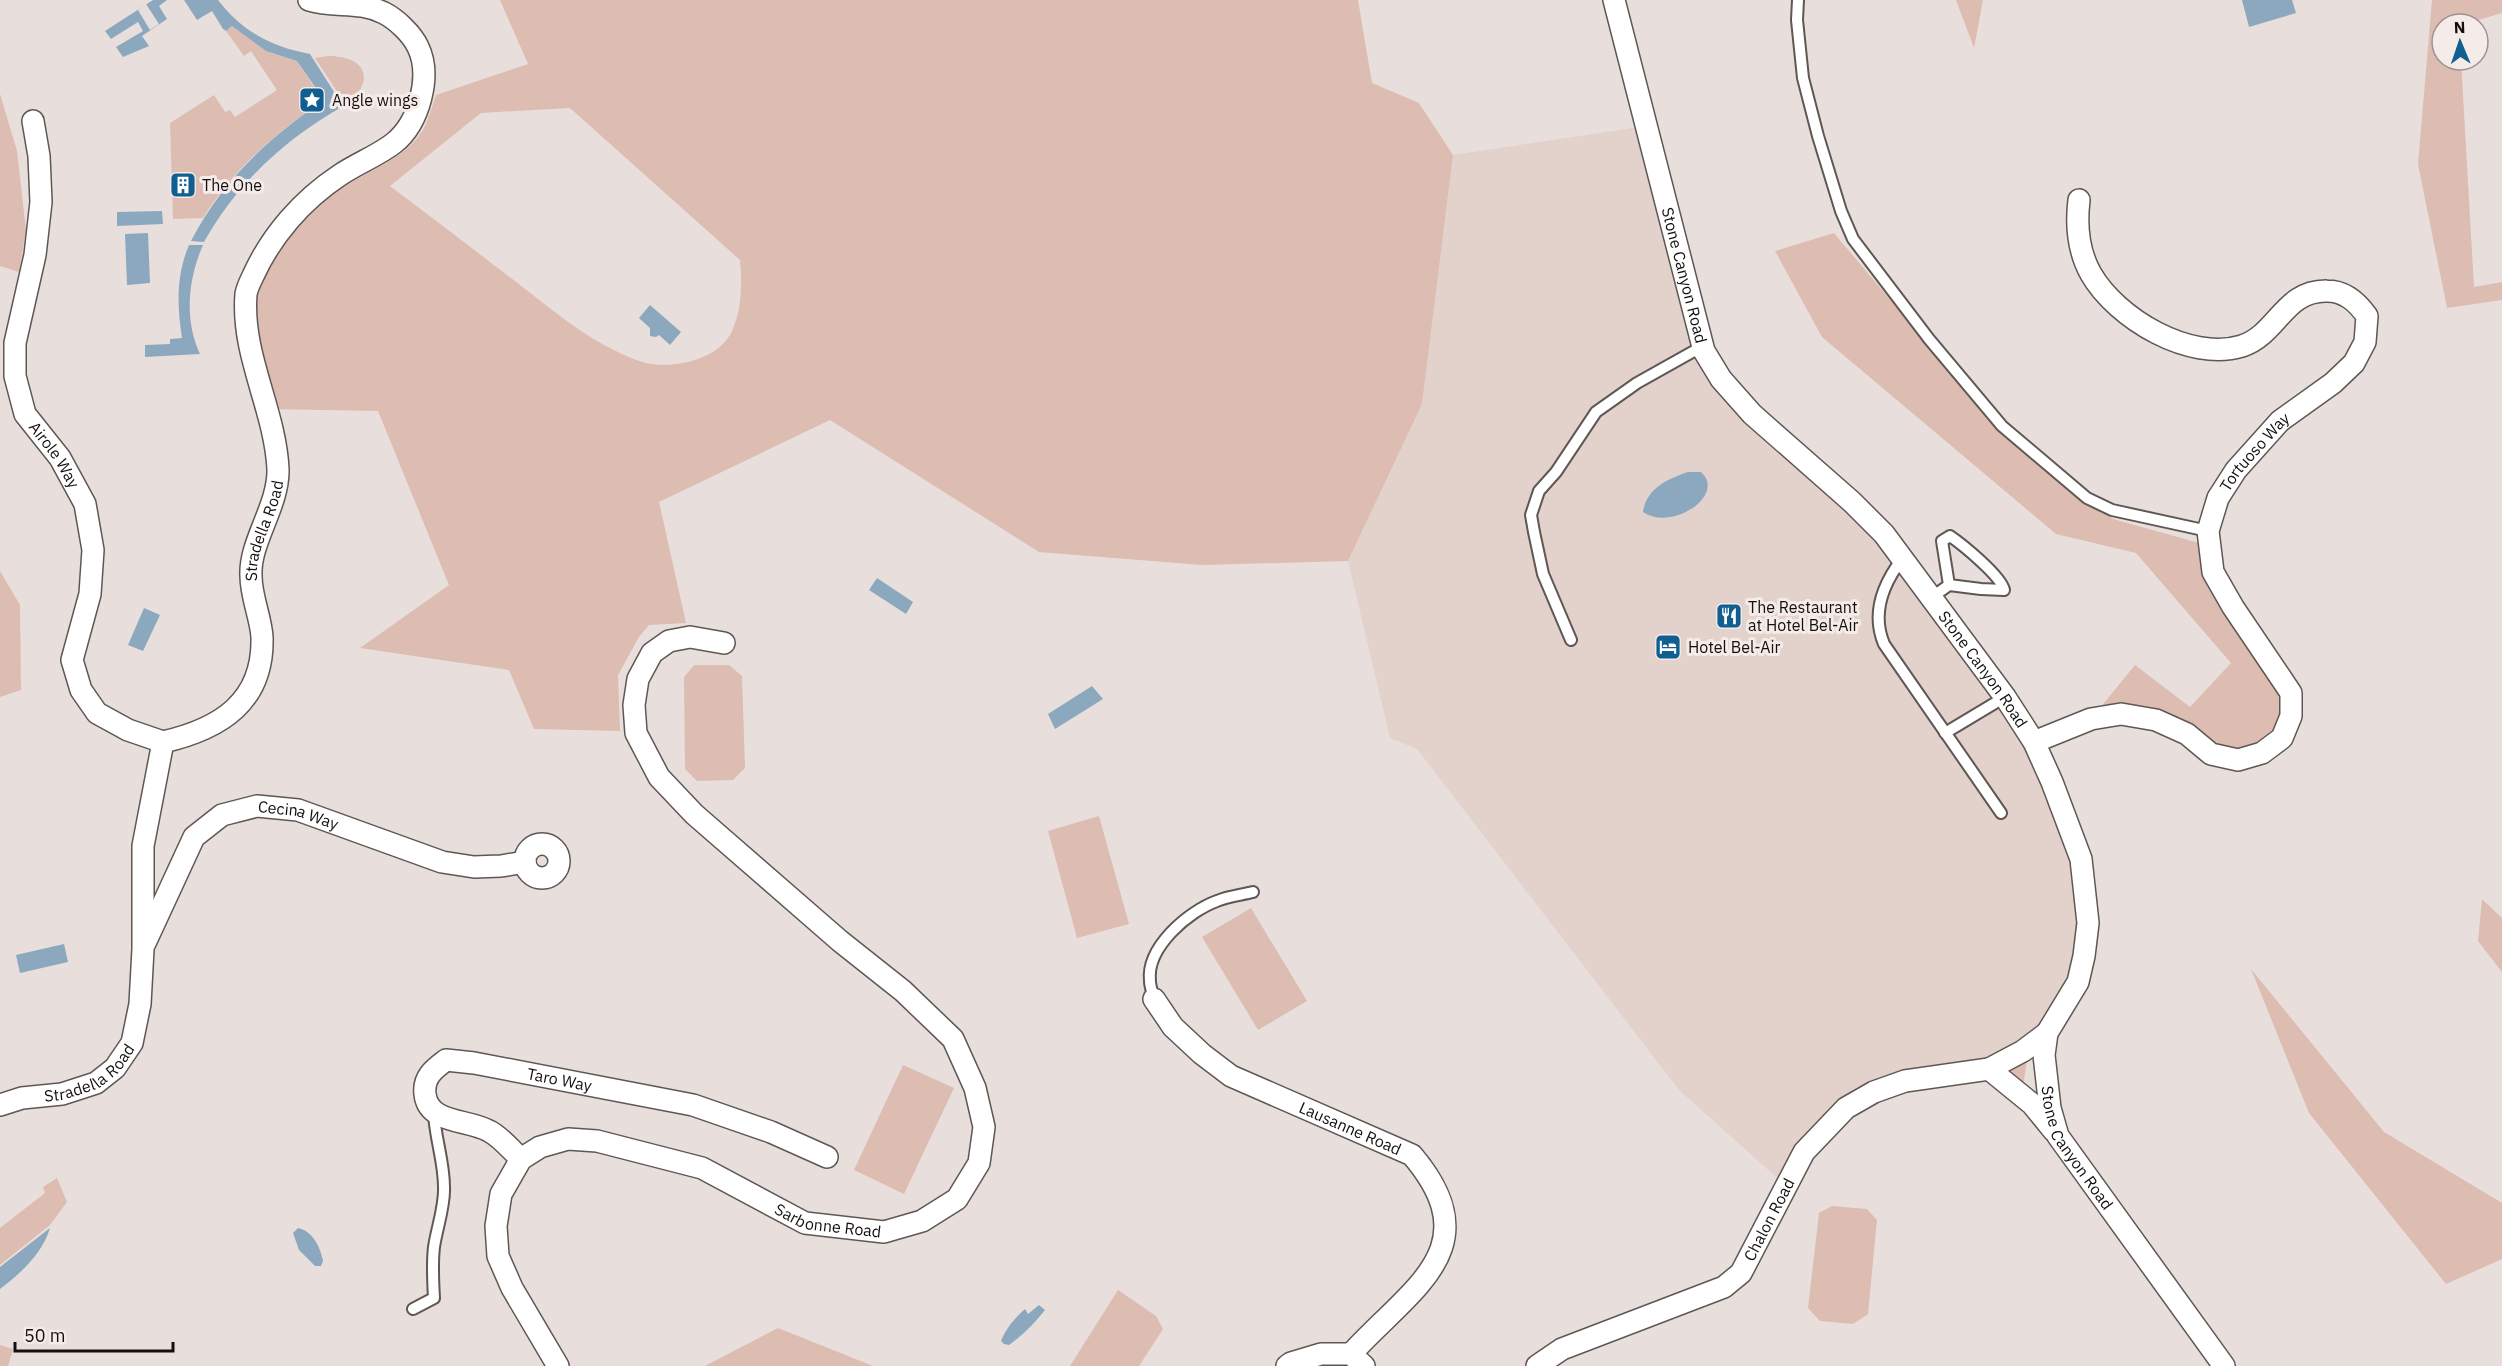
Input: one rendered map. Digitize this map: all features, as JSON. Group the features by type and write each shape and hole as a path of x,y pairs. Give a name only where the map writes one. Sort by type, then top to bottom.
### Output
{"street":[{"name":"Stradella Road","path":"0,1105 22,1098 62,1094 96,1083 115,1068 132,1043 140,1004 143,846 164,742 195,735 232,711 254,688 261,657 262,635 254,605 250,573 274,499 278,471 274,439 249,344 246,291 259,262 278,233 309,199 337,177 394,144 411,123 422,100 423,72 418,47 402,27 385,13 360,3 319,3 309,0"},
{"name":"Stone Canyon Road","path":"1614,0 1703,346 1721,379 1752,414 1852,502 1884,534 2006,697 2034,742 2052,782 2081,859 2088,923 2078,982 2047,1033 2044,1055 2046,1084 2058,1136 2224,1366"},
{"name":"Airole Way","path":"33,120 39,156 41,202 35,255 15,343 15,376 25,414 60,458 85,504 93,550 90,594 72,660 81,690 97,713 128,730 164,742"},
{"name":"Tortuoso Way","path":"2034,742 2091,719 2121,714 2156,720 2187,734 2211,754 2238,760 2262,753 2282,738 2291,716 2291,693 2232,607 2213,572 2208,531 2218,498 2236,470 2280,421 2332,383 2354,363 2365,342 2367,316 2354,299 2328,291 2304,295 2284,308 2267,332 2243,345 2216,350 2188,346 2137,323 2111,298 2092,275 2081,248 2076,222 2079,200"},
{"name":"Sarbonne Road","path":"521,1159 540,1147 568,1139 597,1141 702,1168 805,1223 884,1232 922,1221 957,1199 979,1163 984,1127 975,1088 953,1039 903,991 840,941 694,814 659,777 636,734 634,705 638,679 652,652 669,641 690,637 724,643"},
{"name":"Cecina Way","path":"142,949 194,837 222,815 257,806 298,810 442,862 474,867 525,862"},
{"name":"Lausanne Road","path":"1154,999 1173,1027 1202,1054 1231,1076 1412,1155 1428,1173 1438,1192 1444,1216 1444,1238 1438,1259 1426,1278 1374,1328 1358,1360"},
{"name":"Chalon Road","path":"1537,1366 1562,1349 1724,1287 1741,1273 1804,1152 1846,1108 1874,1092 1905,1082 1989,1069 2023,1051 2047,1033"},
{"name":"Taro Way","path":"434,1113 426,1102 424,1086 431,1071 446,1060 474,1063 693,1105 771,1132 827,1157"},
{"path":"1989,1069 2032,1104 2058,1136"},
{"path":"434,1113 489,1131 521,1159 501,1194 496,1226 498,1256 512,1288 558,1366"},
{"path":"1287,1366 1321,1354 1358,1360"}],"lane":[{"path":"1798,0 1797,20 1803,78 1841,211 1853,239 1929,339 2002,426 2086,498 2112,510 2208,531"},
{"path":"1571,640 1543,574 1534,532 1531,515 1539,490 1556,472 1596,412 1637,383 1703,346"},
{"path":"1931,598 1949,585 2004,590 1997,579 1950,536 1942,541 1949,585"},
{"path":"1902,559 1883,589 1879,610 1880,635 2001,813"},
{"path":"1945,733 2006,697"},
{"path":"1154,999 1149,980 1154,961 1165,939 1191,914 1218,900 1253,892"},
{"path":"414,1309 434,1298 432,1276 434,1248 444,1189 441,1151 435,1129 434,1113"}],"shaded area":[{"path":"500,0 1358,0 1372,83 1419,103 1453,155 1422,404 1348,561 1202,565 1039,552 830,420 659,502 686,623 649,625 639,637 618,675 620,731 534,729 509,670 360,648 449,585 378,411 266,409 253,361 264,356 257,334 255,301 270,263 296,227 342,188 395,157 414,142 426,124 436,95 528,64","holes":["570,108 740,260 739,305 735,323 726,340 718,348 698,359 663,365 648,363 635,360 605,346 555,313 390,186 481,113"]},
{"path":"1956,0 1983,0 1974,48"},
{"path":"2432,0 2502,0 2502,13 2490,17 2490,12 2431,12"},
{"path":"2430,23 2430,72 2462,72 2474,287 2502,282 2502,300 2447,308 2418,164"},
{"path":"232,26 266,51 297,61 314,87 300,96 309,110 250,159 225,187 203,218 173,219 170,123 214,95 225,112 230,110 235,117 277,90 251,51 244,56 226,31"},
{"path":"328,56 351,60 359,65 363,72 364,79 361,87 346,105 315,58"},
{"path":"0,94 17,151 26,230 19,272 0,266"},
{"name":"Hotel Bel-Air","path":"1646,126 1704,351 1852,502 2005,697 2081,859 2084,956 2023,1051 1874,1092 1786,1186 1679,1090 1417,749 1390,738 1348,561 1422,404 1453,155"},
{"path":"1834,233 1995,424 2113,519 2210,546 2291,693 2282,738 2238,760 2187,734 2091,719 2135,665 2190,707 2231,663 2136,553 2056,534 1822,337 1775,251"},
{"path":"0,571 20,605 21,690 0,697"},
{"path":"694,665 729,665 742,676 745,768 733,780 697,781 685,769 684,677"},
{"path":"1099,816 1129,924 1077,938 1048,831"},
{"path":"2482,899 2502,918 2502,972 2478,941"},
{"path":"1251,908 1307,1001 1258,1030 1202,937"},
{"path":"2251,969 2384,1132 2502,1203 2502,1259 2446,1284 2309,1113"},
{"path":"2027,1060 2023,1087 2004,1073"},
{"path":"903,1065 954,1088 904,1194 854,1170"},
{"path":"57,1178 67,1202 50,1225 0,1265 0,1228 45,1193 43,1187"},
{"path":"1832,1206 1867,1209 1877,1220 1868,1314 1853,1324 1820,1321 1808,1308 1819,1213"},
{"path":"1118,1290 1156,1316 1163,1329 1139,1366 1070,1366"},
{"path":"778,1328 873,1366 705,1366"},
{"path":"0,1345 13,1349 8,1366 0,1366"}],"water":[{"path":"153,0 167,0 159,6 167,19 142,36 149,46 123,57 116,47 143,31 138,22 111,39 105,31"},
{"path":"184,0 218,0 237,21 258,36 283,47 310,54 343,106 301,133 264,164 232,200 204,242 191,241 203,219 232,180 265,145 324,100 297,61 266,51 232,26 226,31 212,11 197,20"},
{"path":"2242,0 2292,0 2296,13 2249,27"},
{"path":"162,211 163,224 117,226 117,212"},
{"path":"148,233 150,283 127,285 125,234"},
{"path":"189,245 203,245 194,272 190,300 192,327 200,354 145,357 145,345 170,344 170,339 182,338 179,291 182,268"},
{"path":"650,305 681,332 670,345 659,335 650,336 650,328 639,318"},
{"path":"1688,472 1701,472 1707,481 1707,491 1692,508 1668,517 1655,517 1643,512 1648,497 1653,491 1665,482"},
{"path":"877,578 913,602 906,614 869,590"},
{"path":"144,608 160,615 143,651 128,645"},
{"path":"1092,686 1103,699 1055,729 1048,714"},
{"path":"64,944 68,962 20,973 16,955"},
{"path":"50,1228 36,1255 0,1289 0,1267"},
{"path":"298,1228 308,1232 315,1240 323,1261 321,1266 315,1266 299,1250 293,1233"},
{"path":"1039,1305 1045,1310 1037,1320 1009,1345 1004,1344 1001,1341 1014,1320 1025,1309 1028,1314"}],"pier":[{"path":"146,4 159,24 150,30 138,10"}],"place":[{"name":"Angle wings","path":"312,100"},
{"name":"The One","path":"183,185"},
{"name":"The Restaurant at Hotel Bel-Air","path":"1729,616"},
{"name":"Hotel Bel-Air","path":"1668,647"}]}
